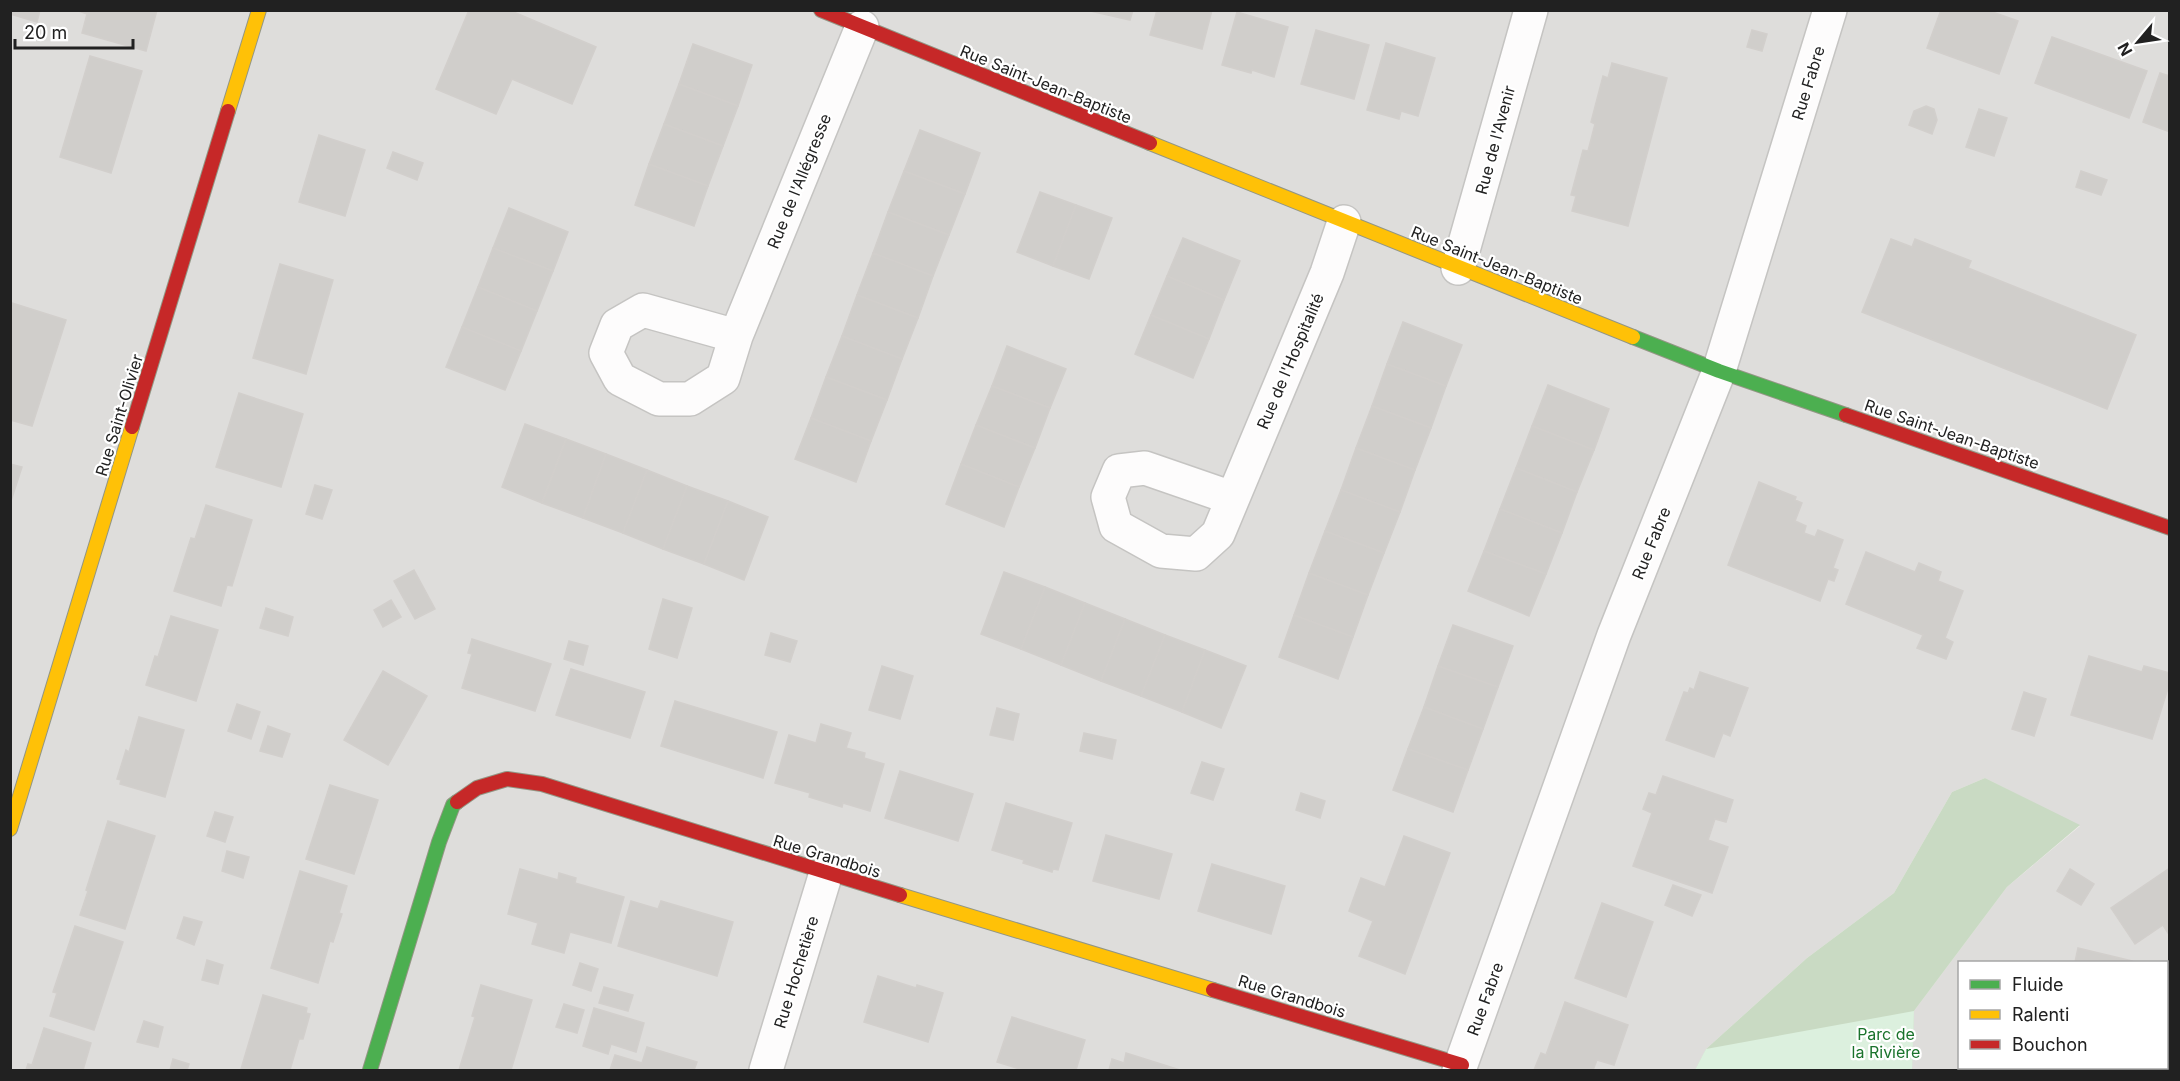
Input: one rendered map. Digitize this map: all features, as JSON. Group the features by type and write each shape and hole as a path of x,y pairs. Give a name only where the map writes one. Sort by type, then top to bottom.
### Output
{"street":[{"name":"Rue Saint-Olivier","path":"10,829 260,10"},
{"name":"Rue Saint-Jean-Baptiste","path":"821,10 1719,371 2169,528"},
{"name":"Rue de l'Avenir","path":"1458,268 1531,10"},
{"name":"Rue Fabre","path":"1460,1068 1614,635 1719,371 1830,10"},
{"name":"Rue de l'Allégresse","path":"736,336 862,27"},
{"name":"Rue de l'Hospitalité","path":"1232,498 1327,273 1344,222"},
{"name":"Rue Grandbois","path":"370,1071 439,842 453,805 477,788 507,779 542,784 1460,1068"},
{"name":"Rue Hochetière","path":"766,1071 826,873"}],"shaded area":[{"path":"10,11 2169,11 2169,1070 1912,1070 1914,1011 2007,887 2080,826 1985,778 1952,792 1894,893 1807,958 1706,1049 1695,1070 11,1070"}],"green space":[{"path":"1985,778 2080,825 2007,887 1914,1011 1912,1070 1695,1070 1706,1049 1807,958 1894,893 1952,792"},
{"name":"Parc de la Rivière","path":"1914,1011 1912,1070 1695,1070 1706,1049"}],"building":[{"path":"10,10 40,10 37,22 10,14"},
{"path":"76,10 157,10 146,51 82,33 87,14"},
{"path":"469,10 509,10 596,47 572,104 512,79 496,114 436,89"},
{"path":"1086,10 1133,10 1130,20"},
{"path":"1157,10 1212,10 1202,49 1150,35"},
{"path":"1941,10 1987,10 2018,21 1999,74 1927,48"},
{"path":"1237,12 1288,27 1274,77 1252,70 1251,73 1222,65"},
{"path":"1316,30 1369,45 1354,99 1301,84"},
{"path":"1752,30 1767,34 1762,51 1747,47"},
{"path":"2052,37 2147,71 2129,118 2035,83"},
{"path":"1386,43 1435,58 1418,116 1401,111 1399,119 1367,110"},
{"path":"693,44 752,65 738,106 679,84"},
{"path":"90,56 142,71 111,173 60,157"},
{"path":"1612,63 1667,78 1628,226 1572,211 1576,196 1571,195 1583,150 1588,151 1595,124 1591,122 1603,76 1608,78"},
{"path":"2160,73 2170,76 2170,132 2143,122"},
{"path":"679,84 738,106 723,146 664,124"},
{"path":"1926,106 1934,109 1937,120 1932,134 1909,125 1914,111"},
{"path":"1979,109 2007,118 1994,156 1966,147"},
{"path":"664,124 723,146 708,186 649,164"},
{"path":"920,130 980,153 965,194 904,171"},
{"path":"319,135 365,150 345,216 299,202"},
{"path":"393,152 423,163 417,180 387,168"},
{"path":"649,164 708,186 694,226 635,205"},
{"path":"904,171 965,194 949,235 888,212"},
{"path":"2081,171 2107,180 2101,195 2076,187"},
{"path":"1040,192 1076,205 1053,266 1017,252"},
{"path":"1076,205 1112,218 1089,279 1053,266"},
{"path":"509,208 568,232 553,271 493,248"},
{"path":"888,212 949,235 933,276 873,253"},
{"path":"1183,238 1240,261 1224,300 1167,276"},
{"path":"1891,239 1912,247 1915,239 1971,261 1968,268 2136,335 2107,409 1862,312"},
{"path":"493,248 553,271 537,311 478,287"},
{"path":"873,253 933,276 918,318 857,295"},
{"path":"280,264 333,280 306,374 253,358"},
{"path":"1167,276 1224,300 1209,339 1151,315"},
{"path":"478,287 537,311 521,351 462,327"},
{"path":"857,295 918,318 902,359 842,336"},
{"path":"12,303 66,320 32,426 10,420"},
{"path":"1151,315 1209,339 1193,378 1135,354"},
{"path":"1403,322 1462,345 1446,386 1387,364"},
{"path":"462,327 521,351 505,390 446,367"},
{"path":"842,336 902,359 887,400 826,377"},
{"path":"1007,346 1066,369 1050,408 992,386"},
{"path":"1387,364 1446,386 1431,428 1372,406"},
{"path":"826,377 887,400 871,441 811,418"},
{"path":"1548,385 1609,409 1594,450 1532,426"},
{"path":"992,386 1050,408 1035,448 976,425"},
{"path":"239,393 303,414 281,487 216,467"},
{"path":"1372,406 1431,428 1415,470 1356,448"},
{"path":"811,418 871,441 856,482 795,459"},
{"path":"525,424 566,439 542,503 502,487"},
{"path":"976,425 1035,448 1019,487 961,464"},
{"path":"1532,426 1594,450 1577,492 1516,468"},
{"path":"566,439 606,454 583,518 542,503"},
{"path":"1356,448 1415,470 1400,512 1341,490"},
{"path":"606,454 647,470 623,533 583,518"},
{"path":"10,464 22,467 10,504"},
{"path":"961,464 1019,487 1004,527 946,504"},
{"path":"1516,468 1577,492 1562,533 1500,509"},
{"path":"647,470 687,486 663,549 623,533"},
{"path":"1759,482 1796,497 1795,500 1802,503 1795,521 1806,526 1804,533 1815,537 1818,530 1843,540 1833,568 1838,570 1834,581 1828,579 1820,601 1728,565"},
{"path":"315,485 332,490 322,519 306,514"},
{"path":"687,486 728,501 704,564 663,549"},
{"path":"1341,490 1400,512 1384,553 1325,531"},
{"path":"728,501 768,517 744,580 704,564"},
{"path":"206,505 252,520 232,586 227,585 221,606 174,591 191,538 195,539"},
{"path":"1500,509 1562,533 1546,574 1484,551"},
{"path":"1325,531 1384,553 1368,595 1309,573"},
{"path":"1484,551 1546,574 1529,616 1468,591"},
{"path":"1866,552 1915,572 1919,563 1941,572 1938,581 1963,591 1945,638 1953,642 1946,659 1917,648 1923,635 1846,604"},
{"path":"414,570 435,609 415,619 394,581"},
{"path":"1004,572 1045,587 1021,649 981,634"},
{"path":"1309,573 1368,595 1353,637 1294,615"},
{"path":"1045,587 1085,603 1061,665 1021,649"},
{"path":"663,599 692,608 677,658 649,649"},
{"path":"391,600 401,617 383,627 374,610"},
{"path":"1085,603 1125,619 1101,681 1061,665"},
{"path":"266,608 293,617 288,636 260,628"},
{"path":"1294,615 1353,637 1338,679 1279,657"},
{"path":"171,616 218,630 196,701 146,685"},
{"path":"1125,619 1165,635 1141,696 1101,681"},
{"path":"1453,625 1513,646 1498,687 1438,666"},
{"path":"771,633 797,641 790,662 765,655"},
{"path":"1165,635 1205,650 1182,712 1141,696"},
{"path":"472,639 551,664 535,711 462,688 472,654 468,653"},
{"path":"569,641 588,646 583,665 564,659"},
{"path":"1205,650 1246,666 1221,728 1182,712"},
{"path":"2089,656 2142,672 2144,666 2170,673 2170,682 2152,739 2071,715"},
{"path":"882,666 913,676 900,719 869,710"},
{"path":"1438,666 1498,687 1483,729 1424,707"},
{"path":"571,669 645,692 630,738 556,715"},
{"path":"383,671 427,696 388,765 344,740"},
{"path":"1700,672 1748,688 1730,736 1723,733 1714,757 1666,740 1684,692 1688,693 1690,688 1694,690"},
{"path":"2024,692 2046,699 2034,736 2012,729"},
{"path":"675,701 777,732 763,778 661,746"},
{"path":"237,704 260,712 251,739 228,731"},
{"path":"1424,707 1483,729 1468,770 1408,749"},
{"path":"997,708 1019,714 1013,740 990,735"},
{"path":"139,717 184,730 165,797 120,784 121,780 117,779 126,750 129,752"},
{"path":"821,724 851,733 846,748 865,753 864,758 884,764 870,811 843,803 842,807 809,797 810,793 775,783 789,735 816,743"},
{"path":"268,726 290,734 282,757 260,751"},
{"path":"1084,733 1116,740 1112,759 1080,751"},
{"path":"1408,749 1468,770 1453,812 1393,790"},
{"path":"1202,762 1224,769 1213,800 1191,793"},
{"path":"900,771 973,794 958,841 885,818"},
{"path":"1663,776 1733,800 1726,822 1715,819 1708,840 1728,847 1712,893 1633,866 1652,813 1643,809 1649,793 1656,795"},
{"path":"330,785 378,800 354,874 306,859"},
{"path":"1301,793 1325,801 1320,818 1296,810"},
{"path":"1006,803 1072,823 1058,870 1053,869 1052,872 992,850"},
{"path":"215,812 233,817 225,842 207,836"},
{"path":"108,821 155,836 125,929 80,915"},
{"path":"1106,835 1172,854 1159,899 1093,881"},
{"path":"1404,836 1450,853 1405,974 1359,956 1373,921 1349,911 1361,878 1385,887"},
{"path":"227,851 249,857 243,878 222,871"},
{"path":"1212,864 1285,886 1271,934 1198,911"},
{"path":"2170,868 2170,932 2168,933 2163,925 2135,944 2111,908"},
{"path":"520,869 558,880 559,873 576,878 575,883 624,897 611,943 570,932 564,953 532,944 538,923 508,914"},
{"path":"2070,869 2094,884 2081,905 2057,891"},
{"path":"300,871 347,886 339,913 342,914 333,942 330,941 318,983 271,968"},
{"path":"1673,885 1701,895 1692,916 1665,905"},
{"path":"631,901 658,909 661,901 733,922 717,976 618,946"},
{"path":"1602,903 1653,922 1626,997 1575,978"},
{"path":"184,917 202,922 194,945 177,938"},
{"path":"75,926 123,942 94,1030 50,1016 57,993 53,992"},
{"path":"2078,948 2132,961 2075,961"},
{"path":"207,960 223,965 218,984 202,980"},
{"path":"580,963 598,969 591,991 573,985"},
{"path":"878,976 916,988 917,985 943,993 928,1042 864,1022"},
{"path":"481,985 532,1000 511,1070 459,1070 475,1017 472,1016"},
{"path":"604,987 633,995 628,1011 599,1003"},
{"path":"263,995 307,1008 306,1013 310,1014 303,1039 299,1039 290,1070 241,1069"},
{"path":"1565,1002 1628,1025 1614,1065 1597,1060 1593,1070 1534,1070 1541,1053 1546,1055"},
{"path":"564,1004 584,1010 577,1033 556,1027"},
{"path":"594,1008 644,1023 636,1052 611,1044 608,1054 583,1046"},
{"path":"1012,1017 1085,1040 1076,1070 1023,1070 997,1062"},
{"path":"144,1021 163,1027 158,1047 137,1042"},
{"path":"44,1028 91,1043 83,1070 26,1070 28,1064 32,1065"},
{"path":"647,1047 697,1062 694,1070 610,1070 615,1055 642,1063"},
{"path":"1126,1053 1180,1070 1109,1070 1112,1059 1124,1063"},
{"path":"173,1059 189,1064 187,1070 170,1070"},
{"path":"2128,1069 2129,1070 2068,1070"}],"traffic: fast":[{"path":"1633,337 1719,371 1846,415"},
{"path":"370,1070 439,842 453,805 457,802"}],"traffic: slow":[{"path":"228,111 259,10"},
{"path":"1150,143 1633,337"},
{"path":"10,829 132,427"},
{"path":"900,895 1213,990"}],"traffic: jam":[{"path":"821,10 1150,143"},
{"path":"132,427 228,111"},
{"path":"1846,415 2170,528"},
{"path":"457,802 477,788 507,779 542,784 900,895"},
{"path":"1213,990 1462,1065"}]}
